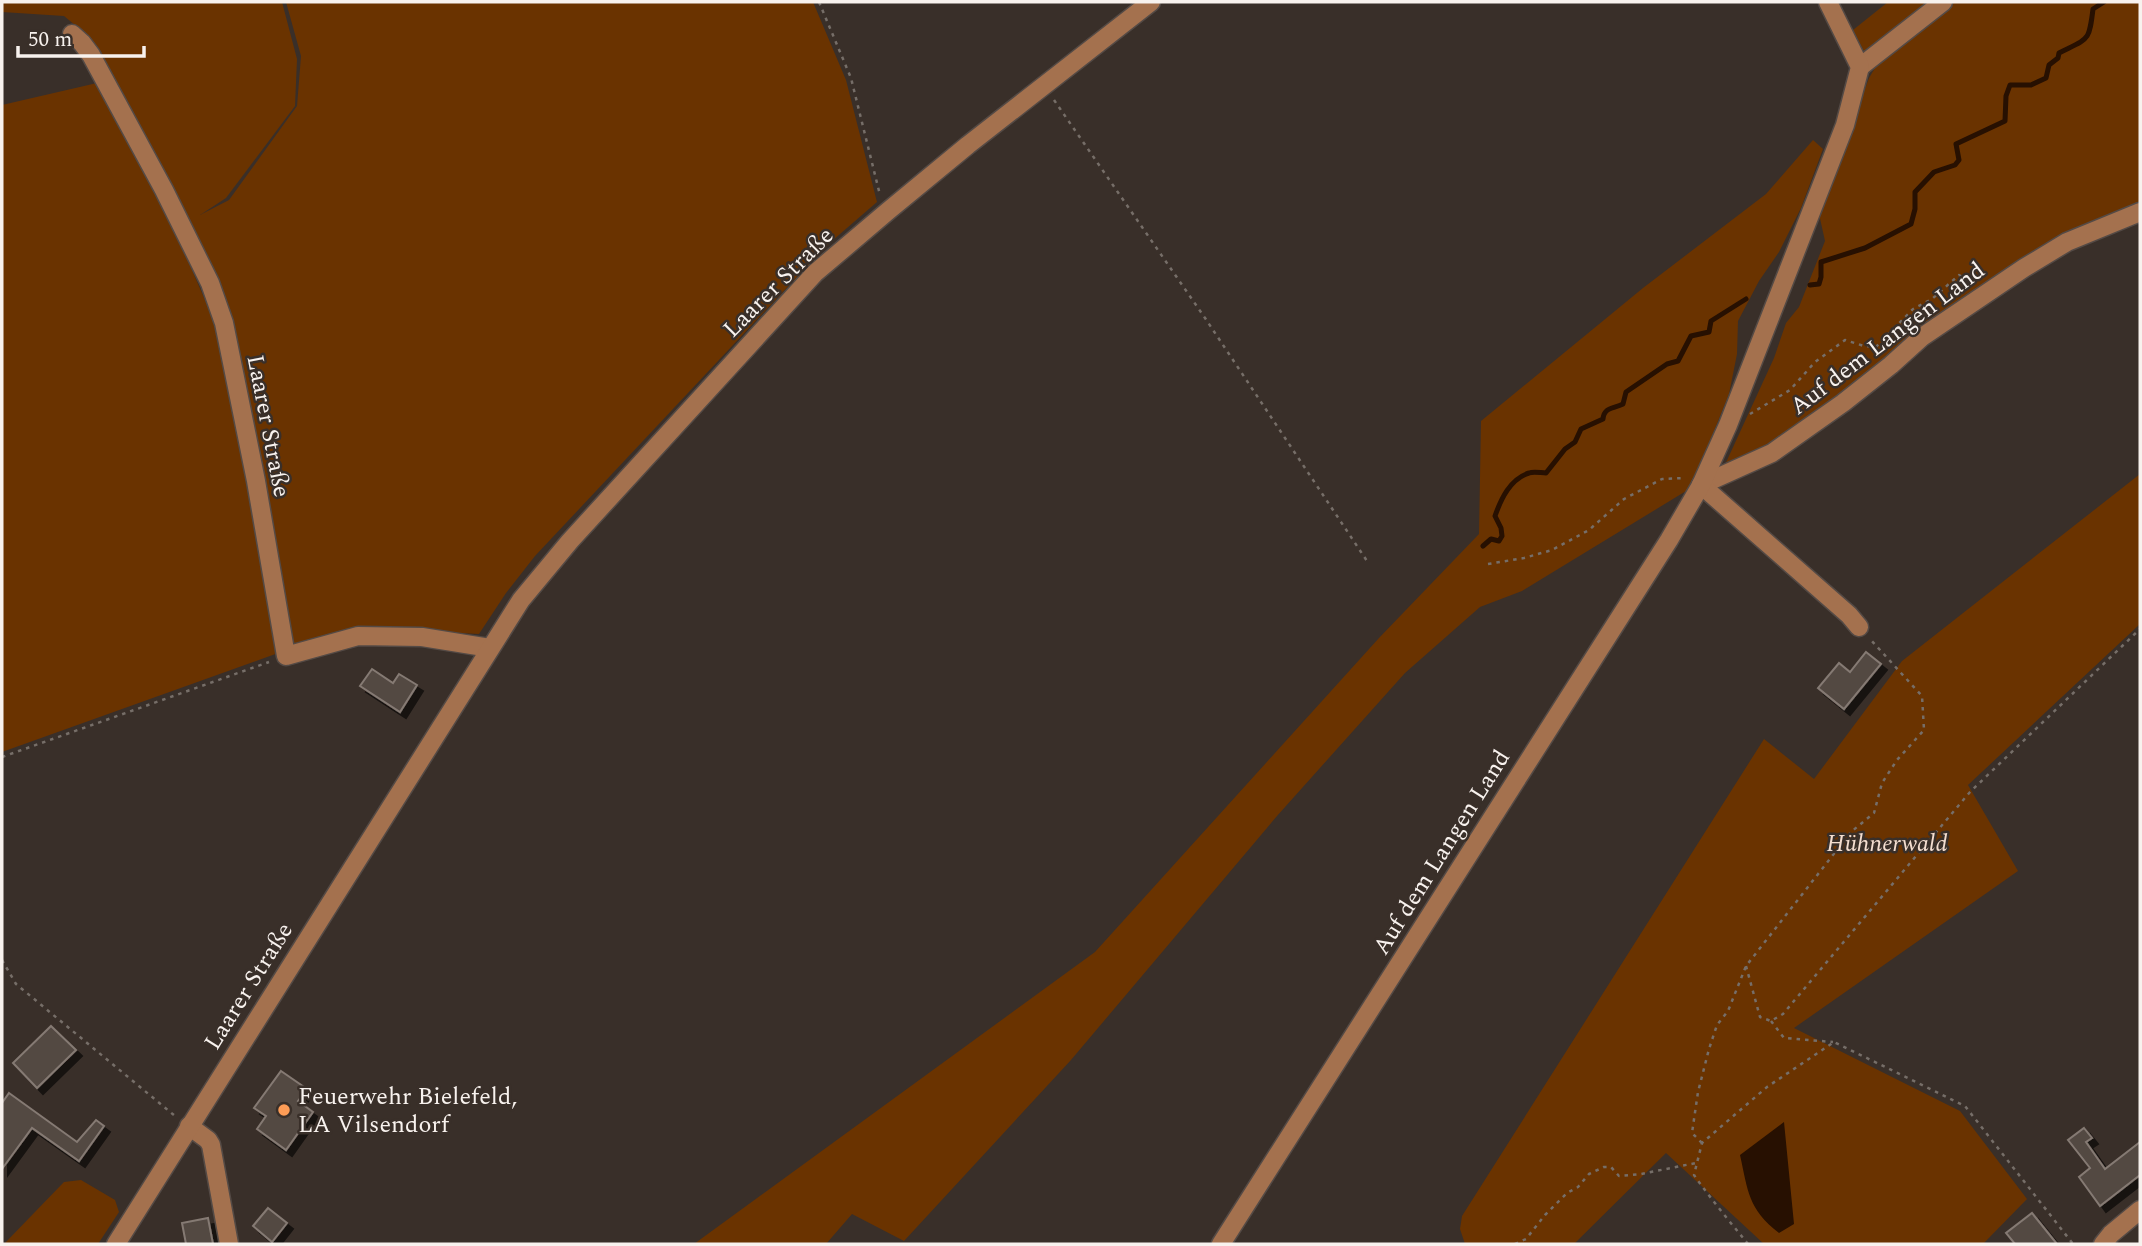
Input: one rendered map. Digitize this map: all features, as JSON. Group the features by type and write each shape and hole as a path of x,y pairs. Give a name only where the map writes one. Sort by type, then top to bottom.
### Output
{"street":[{"name":"Laarer Straße","path":"116,1244 490,648 521,600 570,541 815,274 888,211 1151,2"},
{"path":"1828,2 1860,67 1943,2"},
{"name":"Laarer Straße","path":"72,34 91,55 164,190 210,283 224,323 256,481 286,656"},
{"name":"Auf dem Langen Land","path":"1221,1244 1661,552 1704,478 1728,425 1845,125 1860,67"},
{"name":"Auf dem Langen Land","path":"1704,478 1772,453 1843,403 1922,337 1984,293 2067,242 2140,212"},
{"path":"1704,478 1849,615 1859,628"},
{"path":"286,656 358,636 422,637 490,648"},
{"path":"189,1126 204,1136 211,1145 229,1244"},
{"path":"2103,1244 2140,1210"}],"path":[{"path":"818,2 851,78 881,196 888,211"},
{"path":"1044,86 1205,318 1367,561"},
{"path":"1728,425 1766,406 1790,390 1815,362 1845,340 1876,347 1913,309 1932,299 1959,275 1984,293"},
{"path":"1488,564 1552,550 1589,530 1625,499 1662,479 1704,478"},
{"path":"1702,1143 1692,1133 1698,1092 1717,1025 1728,1010 1746,966 1852,832 1874,813 1882,783 1896,760 1924,730 1922,696 1859,628"},
{"path":"1771,1021 1783,1014 1970,792 2140,629"},
{"path":"2,757 286,656"},
{"path":"2,960 16,984 189,1126"},
{"path":"1746,966 1760,1017 1771,1021 1784,1038 1834,1042 1965,1106 2073,1244"},
{"path":"1748,1244 1694,1175 1702,1143 1767,1087 1834,1042"},
{"path":"1515,1244 1526,1239 1567,1193 1578,1187 1589,1174 1604,1167 1611,1167 1619,1176 1696,1163"}],"green space":[{"path":"2,2 282,2 297,59 295,106 226,198 200,215 229,200 297,106 301,56 286,2 813,2 846,80 877,202 825,247 535,556 479,634 420,631 288,648 232,323 186,222 87,35 64,16 2,12"},
{"path":"1888,2 1929,2 1864,51 1853,30"},
{"path":"1951,2 2140,2 2140,208 2065,239 1833,404 1767,446 1723,469 1774,358 1786,323 1799,307 1825,241 1819,214 1869,78 1885,51"},
{"path":"97,83 159,194 215,323 281,652 2,752 2,105"},
{"path":"1813,140 1823,149 1801,208 1779,252 1759,281 1738,321 1737,354 1729,394 1691,488 1522,591 1480,607 1405,673 1277,816 1071,1060 904,1241 852,1214 826,1244 694,1244 1095,952 1379,638 1479,534 1481,421 1643,288 1766,194"},
{"name":"Hühnerwald","path":"2140,474 2140,624 1968,785 2018,871 1794,1028 1960,1111 2027,1199 1983,1244 1764,1244 1666,1153 1574,1244 1465,1244 1460,1229 1462,1216 1764,739 1814,779 1902,661"},
{"path":"81,1180 115,1200 119,1212 98,1244 4,1244 64,1182"}],"shaded area":[{"path":"1784,1122 1794,1224 1779,1233 1755,1207 1740,1155"}],"building":[{"path":"1866,652 1881,664 1844,709 1818,688 1839,663 1850,672"},
{"path":"372,669 393,683 399,674 417,685 400,712 360,686"},
{"path":"51,1026 76,1050 37,1088 13,1063"},
{"name":"Feuerwehr Bielefeld, LA Vilsendorf","path":"281,1071 307,1089 298,1101 313,1112 286,1150 257,1129 266,1116 254,1108"},
{"path":"9,1093 77,1142 96,1120 104,1126 79,1161 32,1128 2,1169 2,1103"},
{"path":"2084,1128 2092,1138 2086,1142 2105,1169 2140,1142 2140,1175 2100,1206 2079,1177 2090,1168 2068,1140"},
{"path":"268,1208 287,1223 272,1242 253,1226"},
{"path":"2032,1213 2057,1244 2015,1244 2006,1233"},
{"path":"208,1218 213,1244 186,1244 182,1223"}],"waterway":[{"path":"1810,285 1819,284 1821,262 1865,248 1911,224 1915,209 1915,192 1934,172 1955,165 1959,160 1956,144 2005,121 2006,96 2010,85 2031,85 2046,78 2049,65 2058,58 2059,53 2086,38 2093,9 2104,2"},
{"path":"1483,546 1491,539 1499,541 1502,536 1495,516 1511,485 1531,472 1546,473 1565,449 1575,442 1581,429 1603,419 1607,410 1623,404 1626,392 1667,364 1678,361 1691,336 1709,332 1711,321 1746,299"}],"place":[{"name":"Feuerwehr Bielefeld, LA Vilsendorf","path":"284,1110"}]}
